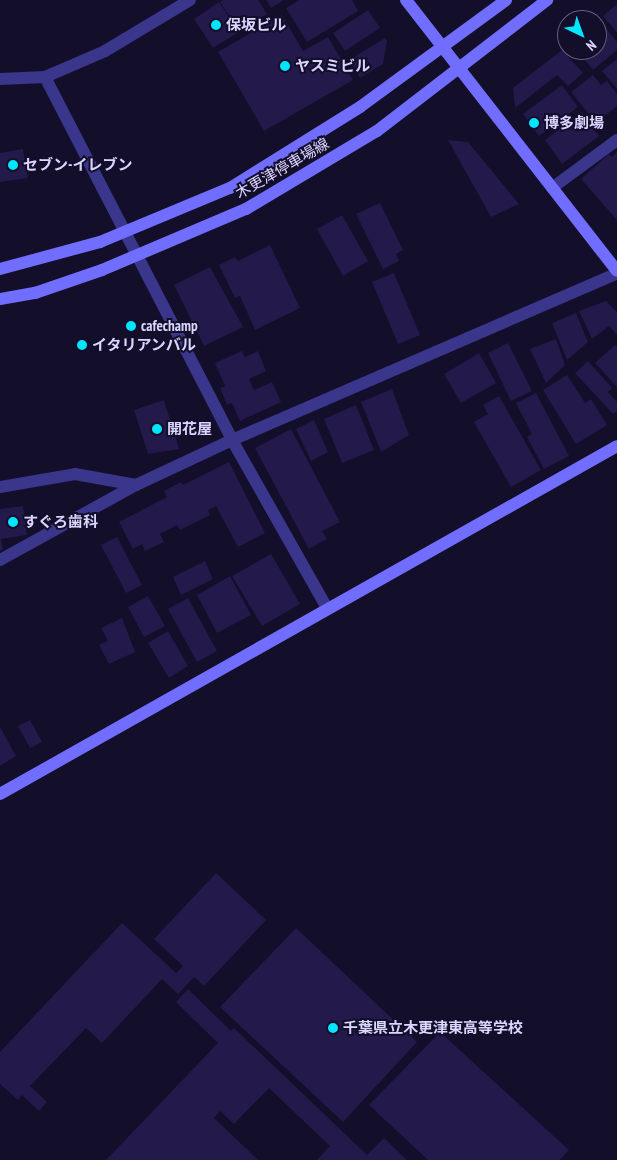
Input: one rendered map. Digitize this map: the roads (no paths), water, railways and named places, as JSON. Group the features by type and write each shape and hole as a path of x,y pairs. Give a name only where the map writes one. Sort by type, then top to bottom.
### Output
{"main road":[{"path":"406,0 617,272"},
{"name":"木更津停車場線","path":"0,269 40,260 123,232 230,188 360,107 506,0"},
{"name":"木更津停車場線","path":"0,299 35,294 137,255 246,209 376,131 460,69 547,0"},
{"path":"0,794 617,446"}],"street":[{"path":"0,79 45,77 105,51 170,6 190,0"},
{"path":"45,77 123,232 137,255 232,440 327,608"},
{"path":"552,188 617,140"},
{"path":"0,560 136,486 232,440 617,272"},
{"path":"0,487 76,474 136,486"}],"place":[{"name":"保坂ビル","path":"216,25"},
{"name":"ヤスミビル","path":"285,66"},
{"name":"博多劇場","path":"534,123"},
{"name":"セブン-イレブン","path":"13,165"},
{"name":"cafechamp","path":"131,326"},
{"name":"イタリアンバル","path":"82,345"},
{"name":"開花屋","path":"157,429"},
{"name":"すぐろ歯科","path":"13,522"},
{"name":"千葉県立木更津東高等学校","path":"333,1028"}]}
